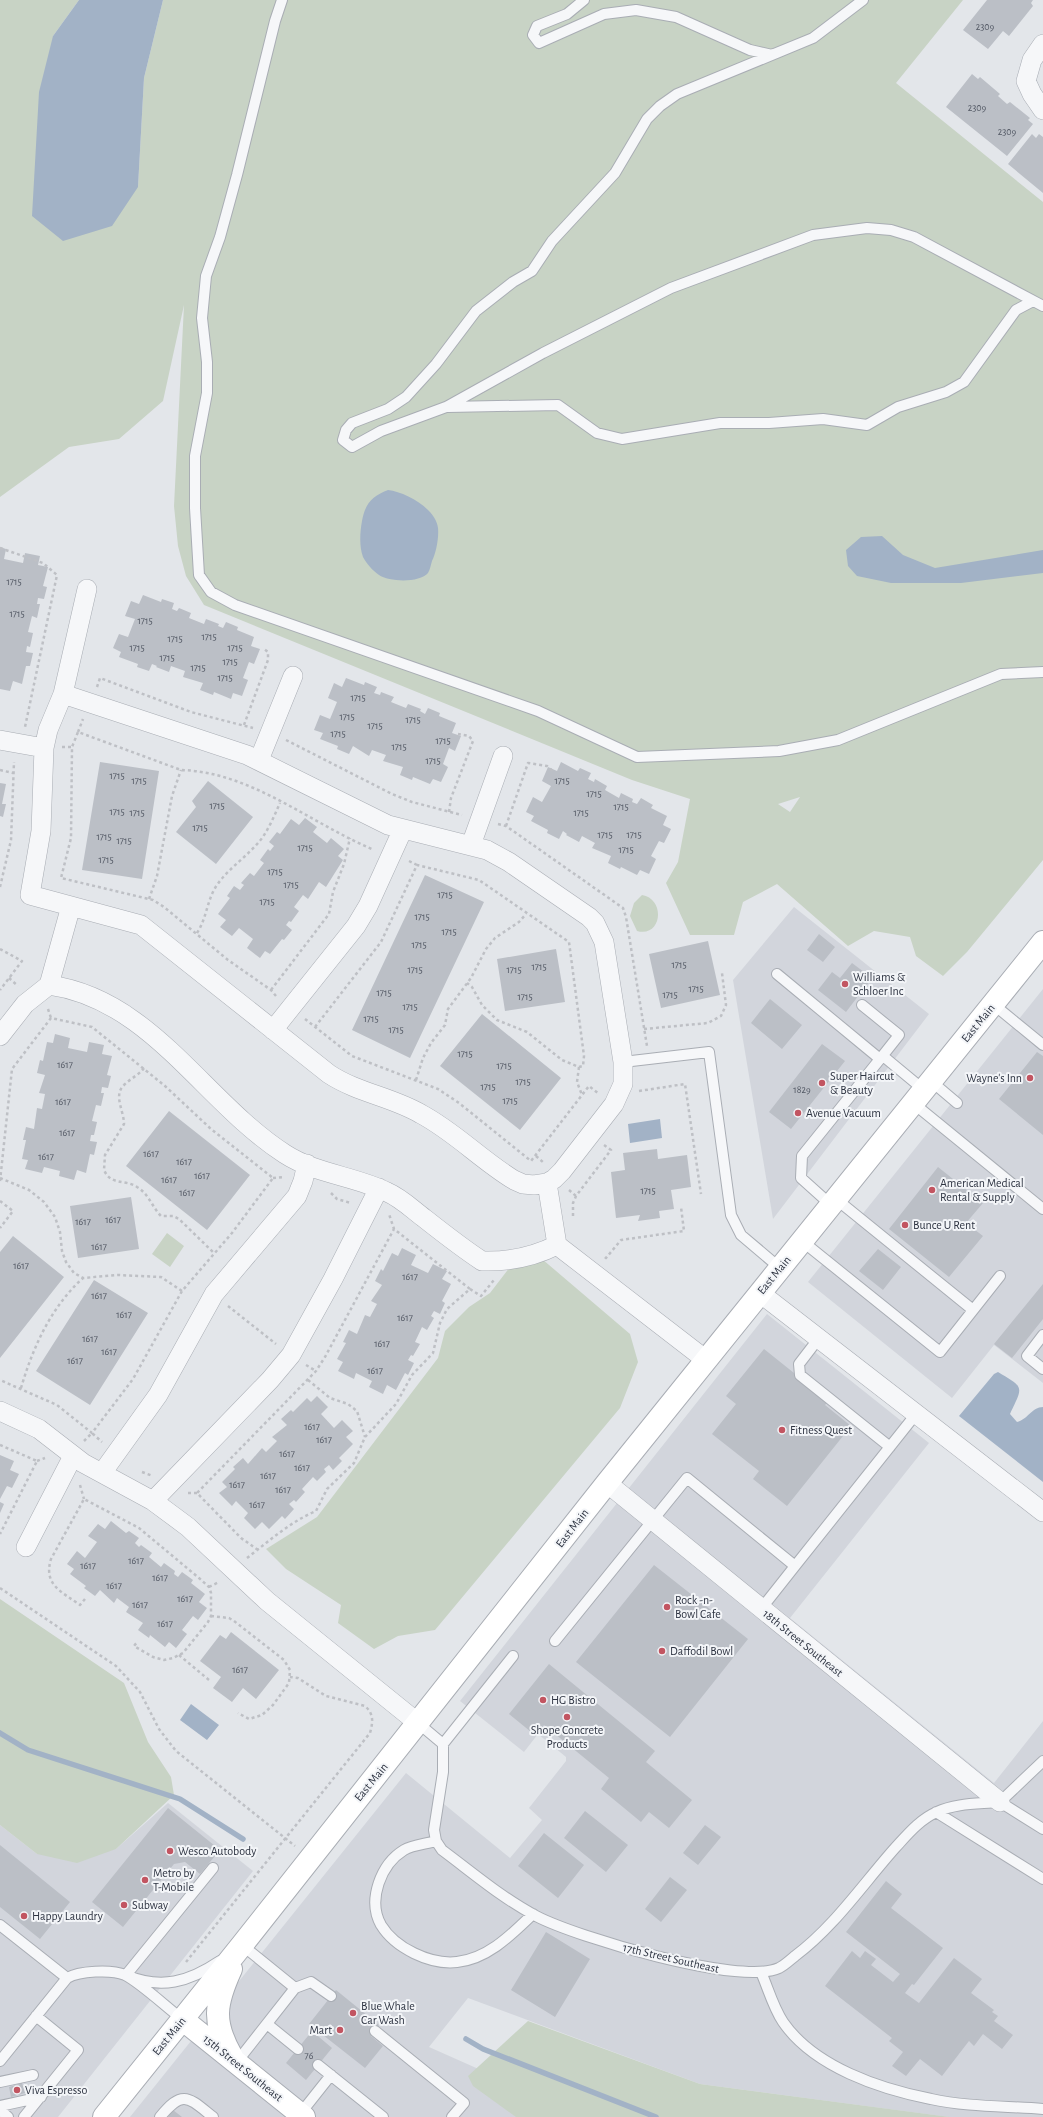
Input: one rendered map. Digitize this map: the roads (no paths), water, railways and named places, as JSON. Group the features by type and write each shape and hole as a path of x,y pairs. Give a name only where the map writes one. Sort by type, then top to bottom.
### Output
{"main road":[{"name":"East Main","path":"104,2117 242,1945 607,1483 1043,942"},
{"path":"236,2063 222,2035 217,2012 221,1991 242,1945"},
{"name":"15th Street Southeast","path":"182,2019 302,2115"}],"street":[{"path":"1043,44 1032,60 1026,81 1032,94 1043,110"},
{"path":"62,694 259,760 375,819 403,829 487,850 509,862 579,909 595,923 604,942 624,1062 623,1084 620,1094 562,1171 547,1183 523,1184 514,1180 443,1127 420,1113 344,1084 140,925 30,895 41,831 44,748 48,730 62,694 87,589"},
{"path":"259,760 293,676"},
{"path":"0,740 44,748"},
{"path":"471,845 503,756"},
{"path":"273,1030 356,926 368,906 403,829"},
{"path":"0,1036 25,1004 48,985 70,906"},
{"path":"48,985 87,995 114,1008 130,1018 180,1058 198,1080 248,1126 287,1155 307,1164 379,1188 400,1199 482,1261 495,1261 539,1254 557,1245"},
{"path":"102,1473 158,1395 214,1294 297,1196 304,1181 307,1164"},
{"path":"547,1183 557,1245 706,1360"},
{"path":"153,1501 270,1380 291,1355 333,1279 379,1188"},
{"path":"760,1293 1043,1512"},
{"path":"0,1411 39,1430 91,1468 153,1501 188,1527 295,1625 418,1722"},
{"path":"26,1547 73,1456"},
{"name":"18th Street Southeast","path":"607,1483 1000,1802"}],"lane":[{"path":"282,0 275,21 232,190 206,276 202,318 207,362 207,394 195,456 195,508 199,575 211,592 235,605 538,711 637,757 779,751 838,740 1001,674 1043,672"},
{"path":"584,0 567,14 537,26 533,35 539,43 604,14 636,10 676,18 750,50 772,55"},
{"path":"863,0 813,38 677,94 660,106 647,119 615,174 552,242 532,271 513,282 476,311 436,364 406,397 388,409 352,423 346,430 343,440 352,447 381,432 446,407 543,353 672,288 813,235 867,228 891,230 914,238 1043,306"},
{"path":"446,407 558,405 597,433 622,439 720,423 769,423 823,419 867,425 898,407 946,392 964,382 1016,310 1033,301"},
{"path":"777,974 922,1092 1043,1209"},
{"path":"993,1004 1043,1045"},
{"path":"862,1005 899,1035 802,1156 801,1178 973,1310"},
{"path":"624,1062 709,1052 731,1215 741,1235 780,1268"},
{"path":"922,1092 957,1103"},
{"path":"802,1241 940,1352 1000,1276"},
{"path":"1043,1335 1026,1356 1043,1369"},
{"path":"819,1338 799,1364 800,1375 890,1447"},
{"path":"761,1609 916,1414"},
{"path":"555,1641 687,1478 795,1566"},
{"path":"513,1656 442,1744 442,1777 434,1830 436,1841 404,1850 388,1863 379,1880 376,1911 381,1924 392,1938 415,1954 440,1962 458,1962 479,1956 504,1940 533,1914"},
{"path":"418,1722 442,1744"},
{"path":"1043,1761 1000,1802 1043,1830"},
{"name":"17th Street Southeast","path":"436,1841 442,1850 514,1903 533,1914 572,1932 633,1950 729,1971 754,1973 779,1968 809,1946 913,1828 936,1812 961,1805 1000,1802"},
{"path":"936,1812 1043,1879"},
{"path":"126,1976 213,1868"},
{"path":"0,1925 67,1978"},
{"path":"0,2061 67,1978 78,1973 111,1972 142,1982 159,1984 181,1981 200,1974 242,1945 296,1988"},
{"path":"761,1972 783,2021 799,2040 827,2063 862,2079 931,2099 956,2103 1043,2109"},
{"path":"126,1976 182,2019"},
{"path":"236,2063 296,1988 311,1982 331,1996"},
{"path":"24,2117 78,2050 36,2016"},
{"path":"267,2024 298,2049"},
{"path":"375,2031 464,2102 452,2117"},
{"path":"318,2065 383,2117"},
{"path":"0,2082 33,2075"},
{"path":"302,2115 331,2075"},
{"path":"0,2106 41,2097"},
{"path":"160,2117 173,2102 180,2098 190,2100 213,2117"},
{"path":"0,2110 8,2117"}],"water":[{"path":"79,0 163,0 144,78 138,187 112,226 63,241 32,216 39,92 53,36"},
{"path":"388,490 403,494 419,503 432,514 436,521 438,536 435,554 428,573 418,579 397,580 379,575 372,569 363,557 360,544 360,534 363,515 370,501"},
{"path":"882,536 903,555 935,568 1043,550 1043,573 961,583 891,583 857,576 848,566 846,550 861,537"},
{"path":"660,1119 662,1138 630,1143 628,1124"},
{"path":"998,1372 1013,1381 1019,1388 1019,1393 1010,1414 1017,1422 1024,1419 1036,1409 1043,1407 1043,1482 959,1416 994,1374"},
{"path":"191,1704 219,1725 207,1740 180,1720"}],"waterway":[{"path":"0,1733 28,1750 180,1799 243,1839"},
{"path":"466,2039 483,2049 656,2117"}],"place":[{"name":"Williams & Schloer Inc","path":"845,984"},
{"name":"Wayne's Inn","path":"1030,1078"},
{"name":"Super Haircut & Beauty","path":"822,1083"},
{"name":"Avenue Vacuum","path":"798,1113"},
{"name":"American Medical Rental & Supply","path":"932,1190"},
{"name":"Bunce U Rent","path":"905,1225"},
{"name":"Fitness Quest","path":"782,1430"},
{"name":"Rock -n- Bowl Cafe","path":"667,1607"},
{"name":"Daffodil Bowl","path":"662,1651"},
{"name":"HG Bistro","path":"543,1700"},
{"name":"Shope Concrete Products","path":"567,1717"},
{"name":"Wesco Autobody","path":"170,1851"},
{"name":"Metro by T-Mobile","path":"145,1880"},
{"name":"Subway","path":"124,1905"},
{"name":"Happy Laundry","path":"24,1916"},
{"name":"Blue Whale Car Wash","path":"353,2013"},
{"name":"Mart","path":"340,2030"},
{"name":"Viva Espresso","path":"17,2090"}]}
